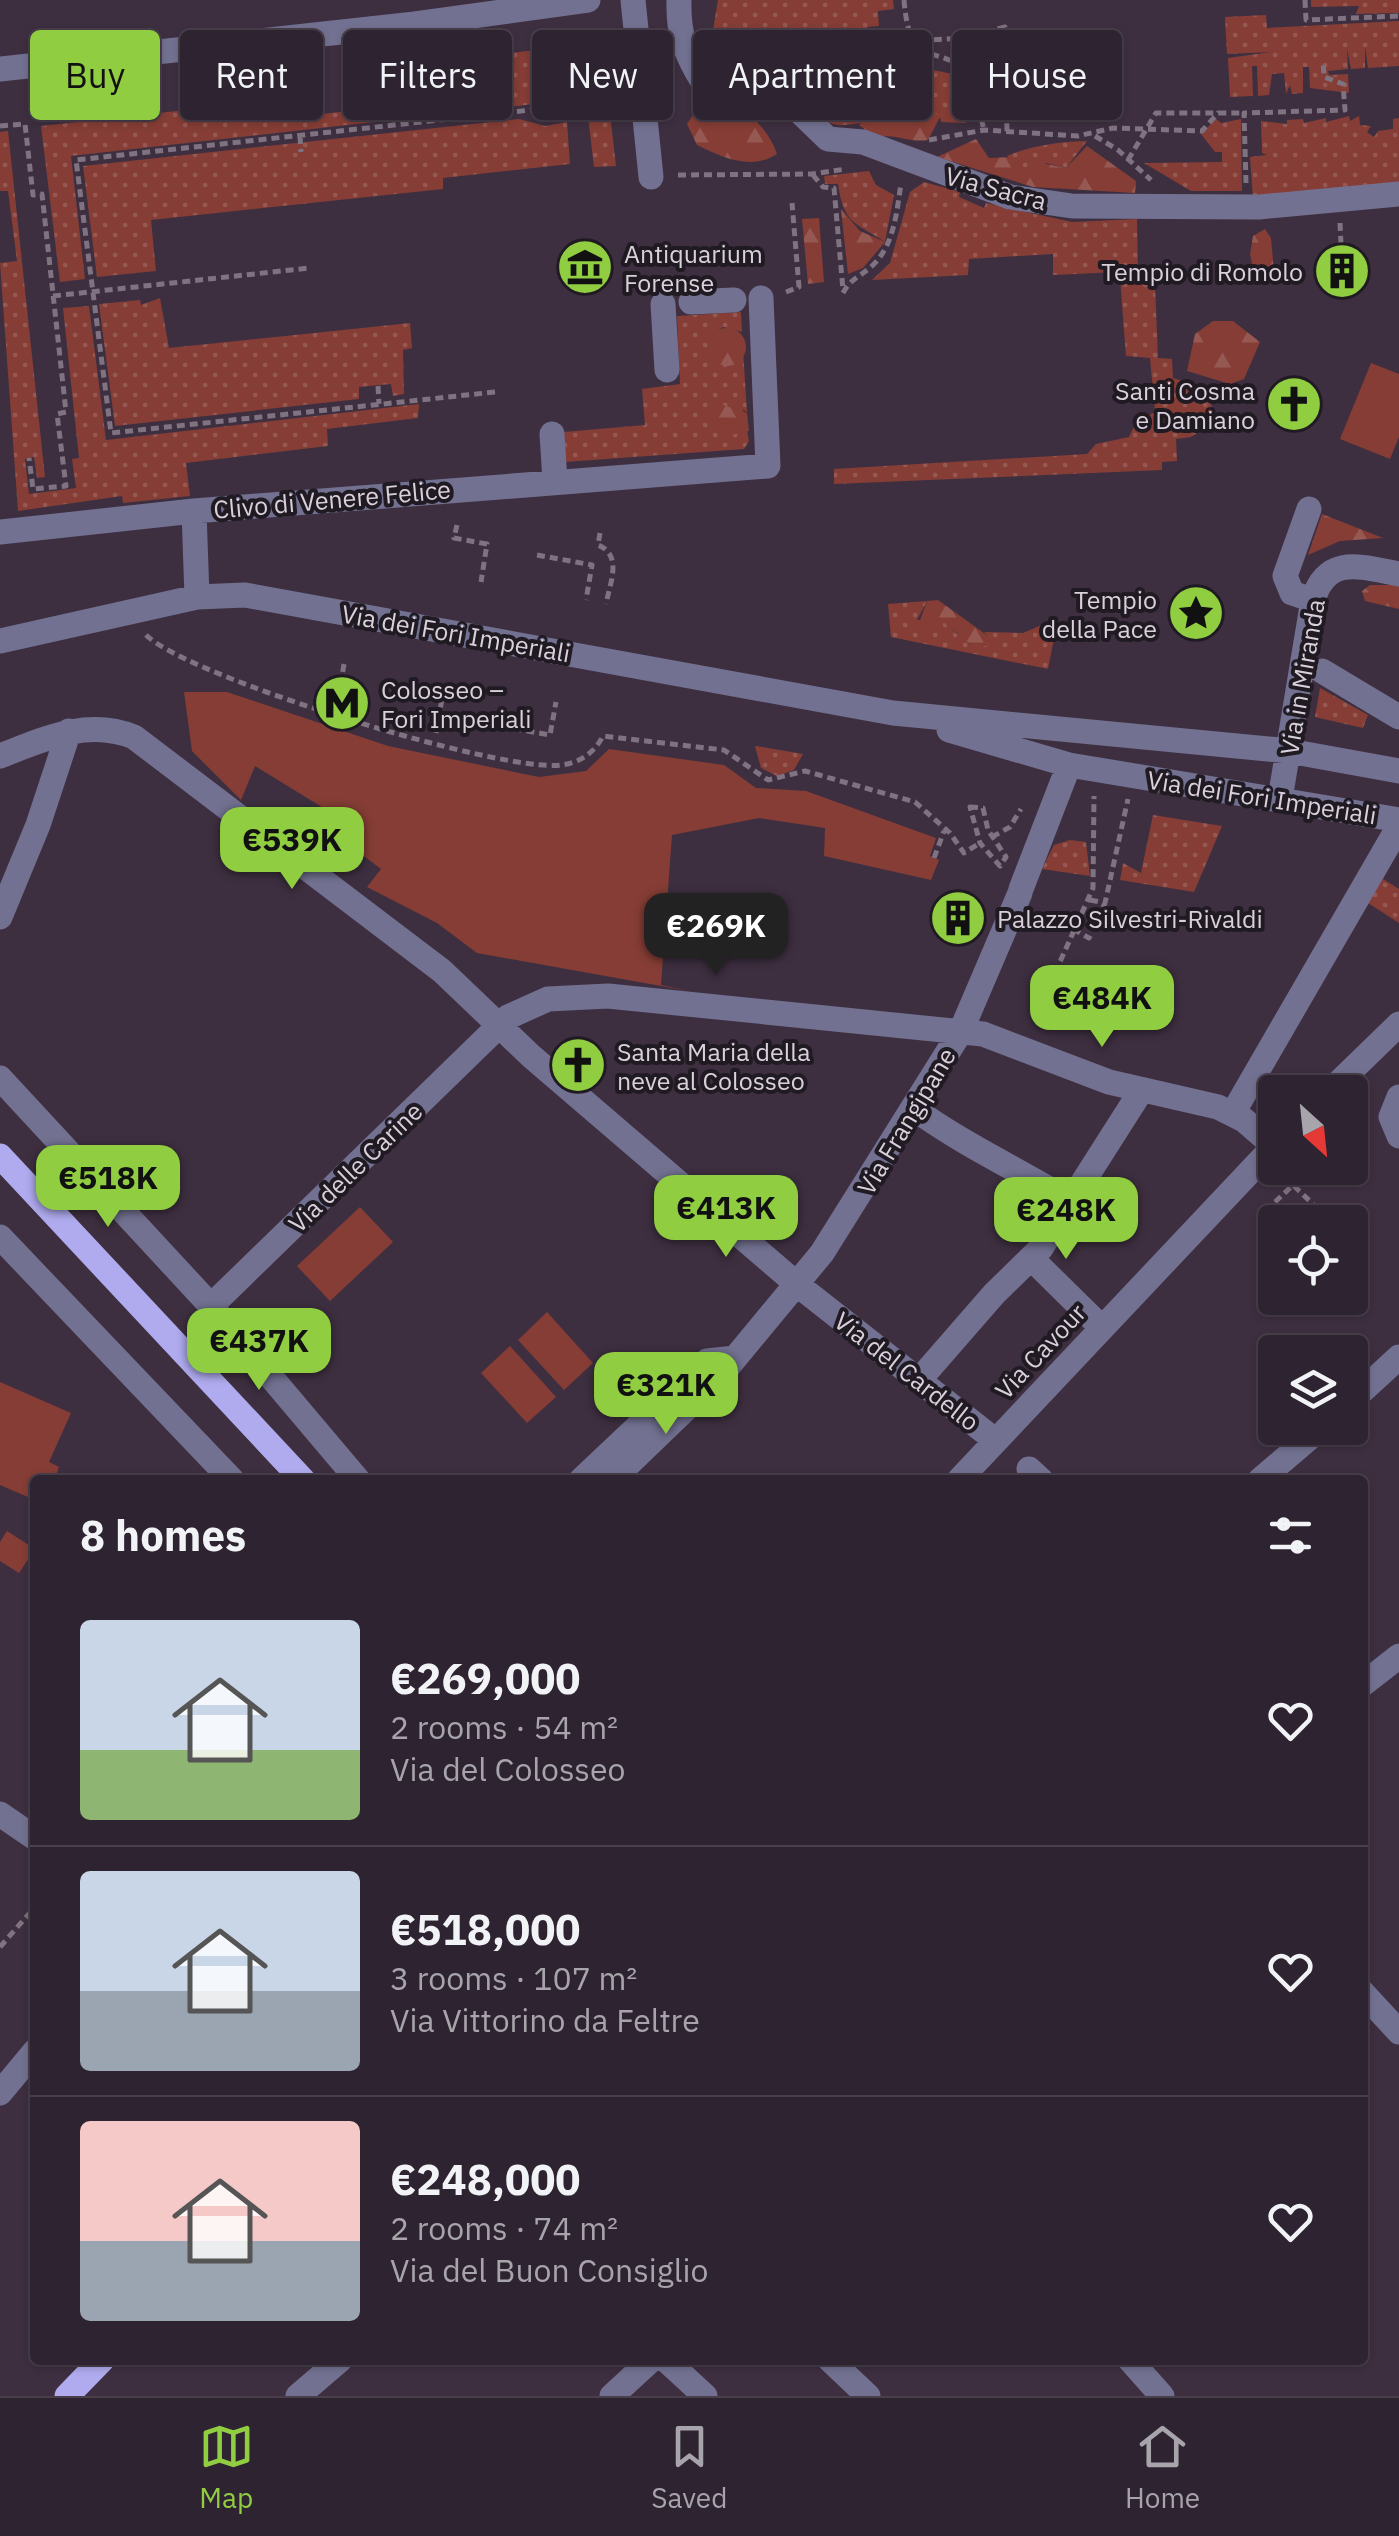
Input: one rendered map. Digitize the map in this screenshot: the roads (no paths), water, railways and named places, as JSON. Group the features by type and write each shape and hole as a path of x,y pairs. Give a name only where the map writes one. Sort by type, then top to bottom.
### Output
{"main road":[{"path":"0,1156 298,1475"},
{"path":"67,2396 97,2365"}],"street":[{"path":"415,24 443,0"},
{"path":"0,69 415,24 588,0"},
{"path":"632,0 635,30"},
{"path":"673,51 679,0"},
{"name":"Via Sacra","path":"673,86 780,100 797,109 828,140 863,142 1010,198 1072,206 1187,207 1399,194"},
{"path":"651,176 660,120"},
{"name":"Clivo di Venere Felice","path":"197,597 194,510 768,466 761,298"},
{"path":"691,302 734,300"},
{"path":"663,304 667,370"},
{"path":"552,434 555,480"},
{"path":"1309,509 1285,576 1292,593 1313,600"},
{"path":"1,529 194,510"},
{"name":"Via in Miranda","path":"1280,799 1313,600 1325,575 1337,567 1399,574"},
{"name":"Via dei Fori Imperiali","path":"10,638 197,597 246,595 893,713 1289,751 1399,771"},
{"path":"1322,671 1399,717"},
{"name":"Via dei Fori Imperiali","path":"893,713 1069,765 1280,799 1399,823"},
{"name":"Via del Cardello","path":"69,731 102,728 134,737 442,971 499,1026 799,1286 996,1442"},
{"path":"0,756 69,731"},
{"path":"0,917 38,826 69,731"},
{"name":"Via Frangipane","path":"617,1475 735,1358 799,1286 863,1192 961,1031 1060,797 1069,765"},
{"path":"1258,1133 1233,1113 1399,823"},
{"name":"Via delle Carine","path":"211,1306 499,1026 537,1002 572,995 961,1031 1008,1040 1094,1077 1233,1113"},
{"path":"1346,1075 1398,1026"},
{"path":"0,1078 211,1306 354,1475"},
{"path":"920,1379 994,1294 1032,1259 1073,1203 1141,1090"},
{"path":"1399,1097 1391,1122 1399,1136"},
{"path":"913,1108 967,1147 990,1152 1073,1203"},
{"name":"Via Cavour","path":"965,1475 1258,1162"},
{"path":"0,1237 227,1475"},
{"path":"1032,1259 1102,1328"},
{"path":"1368,1385 1399,1357"},
{"path":"586,1475 707,1361 735,1358"},
{"path":"1266,1475 1301,1445"},
{"path":"1368,1680 1399,1656"},
{"path":"5,1817 30,1834"},
{"path":"1368,1998 1399,2032"},
{"path":"0,2093 30,2057"},
{"path":"298,2396 334,2365"},
{"path":"612,2396 646,2365"},
{"path":"671,2365 705,2396"},
{"path":"835,2365 868,2396"},
{"path":"1134,2365 1162,2396"}],"place":[{"name":"Antiquarium Forense","path":"585,267"},
{"name":"Tempio di Romolo","path":"1342,271"},
{"name":"Santi Cosma e Damiano","path":"1294,404"},
{"name":"Tempio della Pace","path":"1196,613"},
{"name":"Colosseo – Fori Imperiali","path":"342,703"},
{"name":"Palazzo Silvestri-Rivaldi","path":"958,918"},
{"name":"Santa Maria della neve al Colosseo","path":"578,1065"}]}
